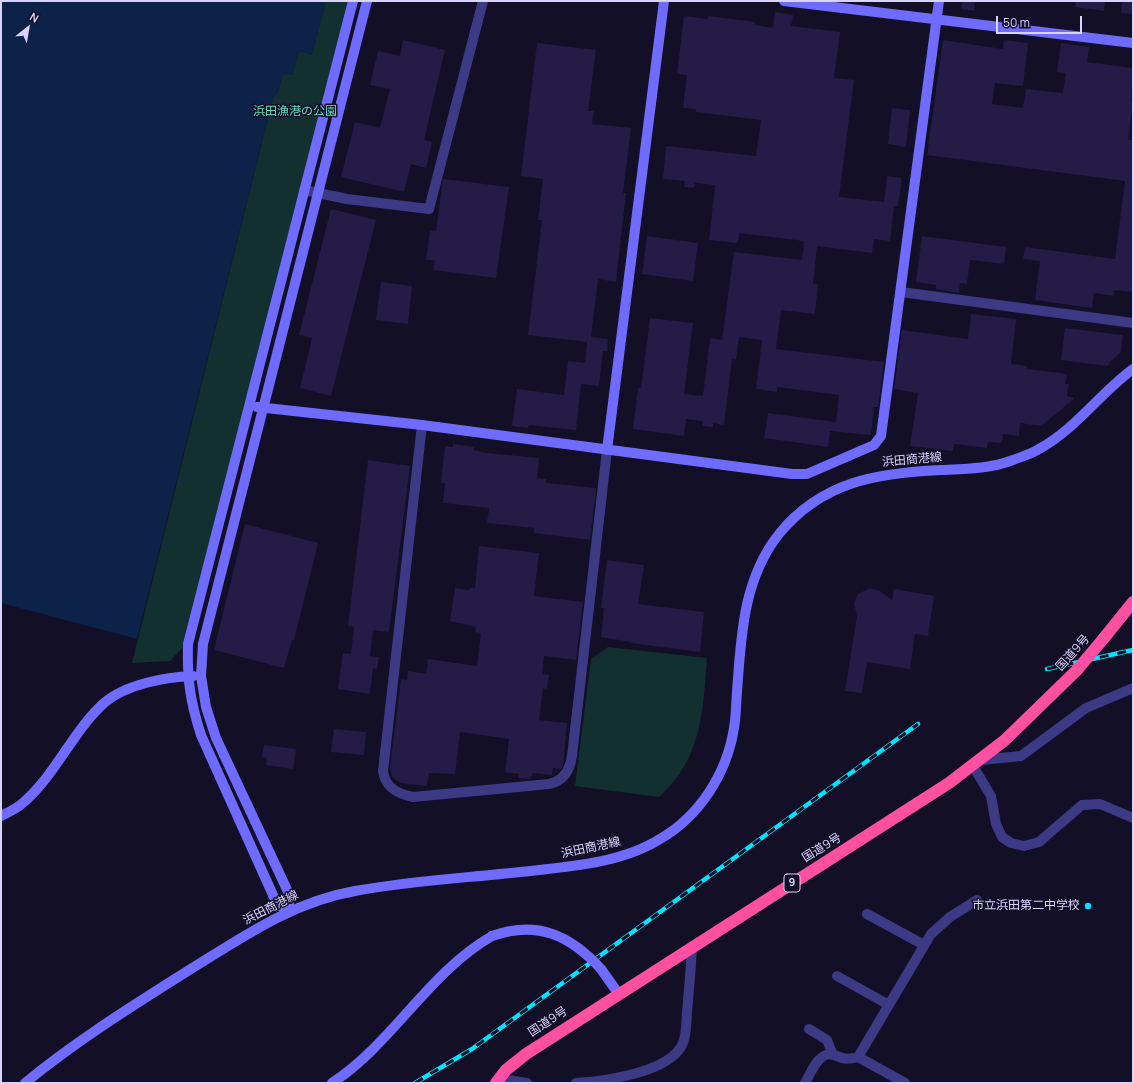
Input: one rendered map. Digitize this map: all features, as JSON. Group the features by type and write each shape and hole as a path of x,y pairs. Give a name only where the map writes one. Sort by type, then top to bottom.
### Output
{"highway":[{"name":"国道9号","path":"502,1082 506,1070 526,1054 618,993 844,852 977,763 1036,712 1077,670 1133,602"}],"street":[{"path":"353,1 188,644 187,676 192,706 200,735 277,904 288,911 290,896 216,738 206,707 201,676 203,644 209,615 367,1"},
{"path":"304,190 347,199 429,210 483,1"},
{"path":"422,425 383,771 384,778 392,789 413,797 549,784 556,782 566,773 570,766 572,756 607,450 664,1"},
{"path":"784,1 1133,43"},
{"path":"249,406 422,425 792,474 807,474 874,445 881,436 939,1"},
{"path":"901,292 1133,323"},
{"name":"浜田商港線","path":"25,1083 97,1028 255,929 288,911 316,900 402,884 568,867 622,856 659,840 688,819 707,795 725,764 734,728 740,648 746,604 757,569 779,535 800,513 826,493 860,480 894,472 978,468 1007,463 1039,450 1066,431 1133,369"},
{"path":"1,816 24,803 42,783 84,726 105,702 132,687 152,681 187,676 201,676"},
{"path":"1133,688 1086,708 1021,756 977,763 991,796 996,824 1002,837 1011,843 1024,846 1039,842 1082,805 1100,804 1133,818"},
{"path":"805,1083 821,1058 825,1055 833,1055 846,1060 858,1057 924,945 939,926 977,900"},
{"path":"867,914 924,945"},
{"path":"332,1083 344,1075 370,1051 464,954 492,936 521,929 548,932 565,940 582,951 601,969 618,993"},
{"path":"576,1083 600,1081 640,1072 664,1061 680,1049 686,1034 692,946"},
{"path":"837,976 888,1005"},
{"path":"809,1029 827,1040 833,1055"},
{"path":"858,1057 887,1079 904,1083"},
{"path":"502,1082 527,1083"}],"green space":[{"name":"浜田漁港の公園","path":"326,1 350,1 185,645 170,661 132,663 273,98 278,92 283,73 292,75 299,51 312,54"},
{"path":"608,647 707,658 704,697 698,733 684,767 659,797 575,786 591,659"}],"water":[{"path":"1,1 326,1 312,54 299,51 292,75 283,73 278,92 273,98 137,639 1,603"}],"building":[{"path":"962,1 975,1 974,11 961,9"},
{"path":"1076,1 1105,1 1104,11 1075,7"},
{"path":"1122,1 1133,1 1133,14 1121,13"},
{"path":"775,12 793,15 791,26 840,32 834,78 854,80 839,197 884,202 887,176 902,178 898,206 894,206 890,241 874,239 872,253 817,246 813,284 818,284 815,314 781,310 776,349 884,362 878,407 874,407 871,435 830,431 828,447 764,438 768,413 836,422 839,395 777,387 777,392 756,389 762,340 739,337 736,360 732,359 724,425 713,423 713,427 702,426 703,421 686,419 684,436 633,429 638,388 641,388 650,318 693,323 684,394 703,396 710,338 722,340 734,252 802,260 804,241 739,233 738,243 709,240 715,185 695,183 694,188 684,187 685,181 663,179 666,146 756,156 761,120 696,112 696,109 683,108 687,75 677,74 684,16 708,19 708,16 755,22 755,25 773,28"},
{"path":"403,40 445,50 424,140 432,142 426,168 411,164 404,192 341,177 355,122 380,128 390,89 370,85 378,51 400,56"},
{"path":"943,40 1003,49 1004,40 1028,43 1023,86 995,83 992,104 1023,108 1026,89 1063,93 1066,73 1057,72 1061,43 1089,47 1087,62 1133,68 1131,102 1133,102 1128,140 1133,140 1133,292 1114,290 1114,296 1094,293 1092,308 1035,300 1040,261 1023,259 1025,247 1115,259 1125,181 927,155"},
{"path":"537,43 596,50 588,111 594,111 592,124 631,128 623,193 626,193 616,282 598,279 591,337 608,339 607,351 603,351 599,386 581,384 576,430 529,425 528,428 512,426 517,389 564,395 568,361 585,363 587,342 528,335 542,220 538,220 543,179 521,176"},
{"path":"892,108 910,110 906,147 888,144"},
{"path":"443,179 509,187 496,278 433,270 435,260 426,260 430,230 436,231"},
{"path":"331,209 376,220 331,396 300,388 312,338 299,335"},
{"path":"647,236 698,243 693,281 642,274"},
{"path":"922,236 1006,247 1004,264 970,260 967,284 960,283 959,293 936,289 936,285 916,282"},
{"path":"381,282 412,286 408,324 376,320"},
{"path":"971,314 1016,319 1011,364 1027,366 1027,369 1067,374 1065,384 1069,384 1067,396 1075,398 1041,426 1020,423 1019,436 1003,434 1002,443 988,442 987,448 954,444 953,451 910,446 918,393 894,389 902,330 968,339"},
{"path":"1065,328 1123,335 1121,352 1109,363 1108,366 1061,360"},
{"path":"453,444 474,447 474,450 486,453 539,458 537,478 546,479 546,483 596,488 590,540 534,533 534,528 487,523 489,508 443,503 445,483 441,483 445,446 453,447"},
{"path":"368,460 410,466 389,632 373,630 370,656 379,657 377,669 373,668 370,694 338,689 343,653 351,654 354,627 348,626"},
{"path":"245,524 318,543 294,640 292,640 284,668 214,650"},
{"path":"479,546 539,553 534,596 583,602 576,660 544,656 542,674 549,675 547,689 543,688 539,720 567,723 563,766 561,769 553,768 552,775 533,773 530,779 518,778 519,774 505,772 509,739 460,732 455,774 429,773 427,786 400,783 392,777 390,767 401,679 407,680 408,671 426,674 428,659 477,666 481,633 475,632 476,627 450,621 455,588 469,590 470,588 475,588"},
{"path":"607,560 644,565 638,604 704,612 700,652 631,643 601,637 604,608 601,608"},
{"path":"870,588 880,591 892,600 894,589 934,596 928,636 915,634 910,669 867,662 862,693 845,691 857,616 854,603 858,594"},
{"path":"334,729 366,732 364,755 331,752"},
{"path":"264,745 296,749 293,769 266,765 267,758 262,757"}],"railway":[{"path":"1047,669 1133,650"},
{"path":"415,1083 472,1049 918,724"}],"place":[{"name":"市立浜田第二中学校","path":"1088,906"}]}
